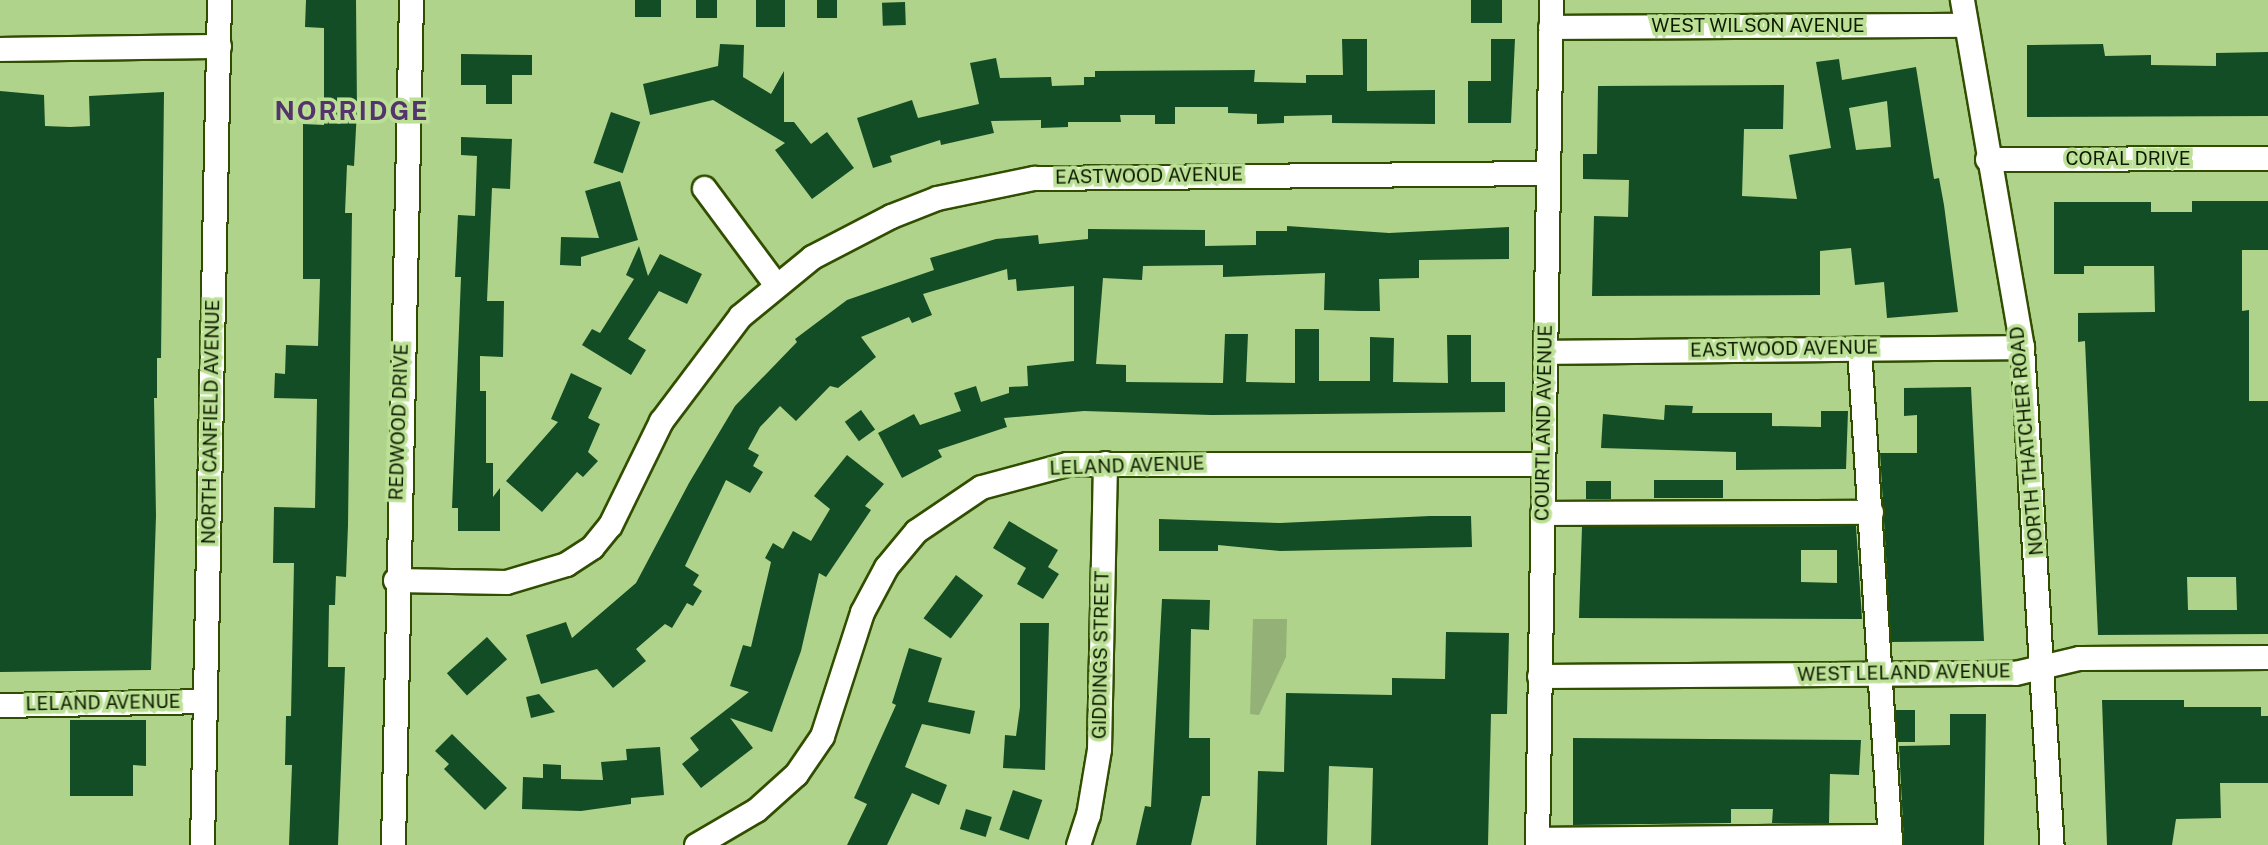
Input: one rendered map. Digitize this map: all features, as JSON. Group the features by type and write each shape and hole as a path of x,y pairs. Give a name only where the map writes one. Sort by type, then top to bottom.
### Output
{"street":[{"name":"NORTH CANFIELD AVENUE","path":"202,845 219,0"},
{"name":"REDWOOD DRIVE","path":"393,845 395,580 411,0"},
{"name":"COURTLAND AVENUE","path":"1537,842 1550,0"},
{"name":"NORTH THATCHER ROAD","path":"1962,0 1987,159 2022,347 2052,845"},
{"name":"WEST WILSON AVENUE","path":"1550,27 1965,25"},
{"path":"0,48 219,46"},
{"name":"CORAL DRIVE","path":"1987,159 2268,158"},
{"name":"EASTWOOD AVENUE","path":"395,580 506,582 566,564 592,547 610,525 643,454 686,383 740,316 812,257 891,216 971,189 1034,178 1548,173"},
{"path":"704,188 776,285"},
{"name":"EASTWOOD AVENUE","path":"1545,352 2022,347"},
{"path":"1537,842 1890,841 1882,673 1859,348"},
{"name":"LELAND AVENUE","path":"696,845 756,810 810,755 832,712 862,612 886,567 916,531 957,500 1007,476 1067,464 1105,463 1543,464"},
{"name":"GIDDINGS STREET","path":"1078,845 1088,816 1099,749 1105,463"},
{"path":"1542,513 1871,512"},
{"name":"WEST LELAND AVENUE","path":"1539,676 2015,673 2079,658 2268,657"},
{"name":"LELAND AVENUE","path":"0,705 205,701"}],"green space":[{"path":"1253,619 1287,619 1286,657 1259,715 1250,714"}],"building":[{"path":"306,0 356,0 357,110 354,166 347,165 345,213 352,213 346,577 336,576 335,605 329,605 328,667 345,667 338,845 289,845 292,765 285,765 286,716 291,716 294,563 273,563 274,507 315,508 317,399 274,398 275,373 285,374 286,345 318,346 320,279 303,279 303,124 324,125 324,28 305,27"},
{"path":"635,0 661,0 661,17 635,17"},
{"path":"696,0 717,0 717,18 696,18"},
{"path":"756,0 785,0 785,27 756,27"},
{"path":"817,0 837,0 837,18 817,18"},
{"path":"1471,0 1502,0 1502,23 1471,23"},
{"path":"905,2 906,25 883,26 882,3"},
{"path":"1342,39 1367,39 1367,91 1435,90 1435,124 1332,123 1332,115 1284,116 1284,123 1257,124 1257,114 1228,113 1228,107 1175,107 1175,124 1155,124 1155,115 1120,115 1121,122 1068,122 1068,127 1041,128 1041,120 991,121 994,133 941,145 940,140 890,156 892,162 873,168 857,118 912,100 918,118 979,104 970,63 996,58 1000,78 1051,77 1052,86 1084,85 1084,77 1095,77 1095,71 1255,70 1254,82 1306,83 1306,75 1343,75"},
{"path":"1491,39 1515,39 1511,123 1468,123 1468,81 1491,81"},
{"path":"720,44 744,45 743,77 771,94 784,71 784,122 794,122 811,144 827,132 854,168 812,199 775,150 785,143 713,100 650,115 643,84 718,66"},
{"path":"2103,44 2105,56 2151,55 2151,65 2216,66 2216,53 2268,52 2268,116 2027,117 2027,45"},
{"path":"461,54 532,55 532,75 512,75 512,104 486,104 486,85 461,85"},
{"path":"1839,59 1842,80 1916,67 1934,179 1939,178 1944,205 1958,312 1887,318 1884,282 1855,285 1851,248 1820,251 1820,295 1592,296 1594,216 1628,217 1629,180 1583,179 1583,154 1597,154 1598,86 1784,85 1783,129 1744,129 1742,196 1797,199 1789,155 1831,148 1816,62","holes":["1887,101 1891,147 1856,150 1849,108"]},
{"path":"0,91 44,95 45,126 70,127 90,126 89,96 164,92 161,358 157,358 157,398 154,398 156,516 151,670 0,672"},
{"path":"611,112 640,122 623,173 593,163"},
{"path":"461,137 512,139 510,189 492,188 487,301 504,301 503,357 480,356 480,391 486,391 486,463 493,463 493,497 500,488 500,531 458,531 458,508 452,508 461,277 455,277 458,215 475,216 477,156 461,155"},
{"path":"620,181 638,240 581,257 581,266 560,265 561,237 599,238 585,191"},
{"path":"2192,201 2268,201 2268,250 2242,250 2242,311 2249,310 2249,401 2268,401 2268,634 2098,635 2085,341 2078,342 2078,313 2155,312 2154,266 2084,266 2084,274 2054,274 2054,202 2151,202 2151,212 2192,212","holes":["2187,577 2236,577 2237,610 2188,610"]},
{"path":"1287,226 1389,233 1509,227 1509,259 1419,260 1419,278 1379,279 1380,311 1324,310 1325,273 1223,277 1223,265 1143,266 1142,280 1103,278 1096,364 1126,365 1126,382 1223,383 1225,334 1248,334 1246,382 1295,383 1295,329 1319,329 1319,381 1370,381 1370,337 1394,338 1393,382 1448,383 1447,335 1471,335 1471,382 1505,382 1505,412 1211,415 1084,411 1004,418 1007,427 938,450 942,457 902,478 878,433 914,414 920,425 961,411 954,393 976,386 981,402 1009,393 1009,387 1028,386 1027,366 1074,361 1074,286 1017,291 1016,279 1008,280 1007,269 923,294 932,315 912,323 909,317 861,337 876,357 838,388 830,386 796,421 780,406 760,427 748,449 759,455 753,466 763,472 750,493 726,480 685,566 699,575 693,585 702,591 693,606 687,603 672,628 665,624 636,649 646,661 613,688 597,669 541,684 526,635 566,622 572,638 636,583 689,483 735,406 797,342 795,339 847,300 934,270 930,258 996,239 1038,235 1039,244 1088,239 1088,229 1205,230 1205,246 1256,245 1256,231 1287,231"},
{"path":"639,246 648,276 660,254 702,274 687,304 659,291 628,339 646,350 631,375 582,345 592,329 600,333 634,279 626,275"},
{"path":"571,373 602,388 588,418 600,424 588,452 598,461 583,477 577,472 542,512 506,481 558,422 551,419"},
{"path":"1971,387 1984,641 1891,642 1880,453 1917,453 1917,415 1904,416 1904,388"},
{"path":"1665,405 1693,406 1692,413 1772,413 1772,426 1821,427 1821,411 1848,411 1846,469 1736,470 1736,452 1601,448 1603,414 1664,420"},
{"path":"861,410 875,429 859,441 845,422"},
{"path":"847,455 884,484 865,506 871,510 826,577 819,573 801,651 772,732 730,718 753,748 701,788 682,764 699,750 690,738 749,692 730,686 743,645 751,647 771,562 765,558 773,543 783,549 793,531 811,541 830,509 814,496"},
{"path":"1654,480 1723,480 1723,498 1654,498"},
{"path":"1586,481 1611,481 1611,499 1586,499"},
{"path":"1471,516 1472,547 1280,551 1218,545 1218,551 1159,551 1159,519 1280,523"},
{"path":"1009,521 1058,550 1048,567 1059,574 1043,599 1017,584 1026,568 993,548"},
{"path":"1856,526 1862,619 1579,618 1582,527","holes":["1801,550 1837,550 1837,583 1801,582"]},
{"path":"956,575 983,595 951,639 924,618"},
{"path":"1162,599 1210,600 1209,630 1191,629 1189,738 1210,738 1210,796 1202,796 1191,845 1136,845 1145,806 1151,807"},
{"path":"1020,623 1049,623 1045,770 1003,768 1005,735 1016,736 1020,707"},
{"path":"1446,632 1509,633 1507,714 1491,714 1488,845 1371,845 1373,768 1329,766 1327,845 1256,845 1258,771 1284,772 1286,693 1392,695 1392,678 1445,679"},
{"path":"487,637 507,659 467,695 447,673"},
{"path":"909,648 942,658 928,702 975,711 970,734 922,724 905,767 947,785 939,805 912,793 887,845 847,845 867,804 854,798 896,705 892,703"},
{"path":"539,694 555,712 531,718 526,697"},
{"path":"2102,700 2184,700 2184,707 2261,707 2261,716 2268,716 2268,783 2220,783 2221,818 2176,819 2172,845 2107,845"},
{"path":"1896,710 1915,710 1915,742 1896,742"},
{"path":"1950,714 1986,714 1984,845 1904,845 1899,746 1950,745"},
{"path":"70,720 146,720 146,766 133,765 133,796 70,796"},
{"path":"452,734 507,788 485,810 444,769 449,764 435,751"},
{"path":"1573,738 1861,740 1859,775 1830,774 1829,823 1772,823 1773,809 1731,809 1731,823 1573,825"},
{"path":"660,747 664,795 631,798 631,804 581,811 522,809 523,777 543,778 543,764 561,765 561,779 603,780 601,762 627,760 626,749"},
{"path":"1013,790 1042,800 1029,840 999,830"},
{"path":"966,809 992,817 986,837 960,829"}],"district":[{"name":"NORRIDGE","path":"352,111"}]}
